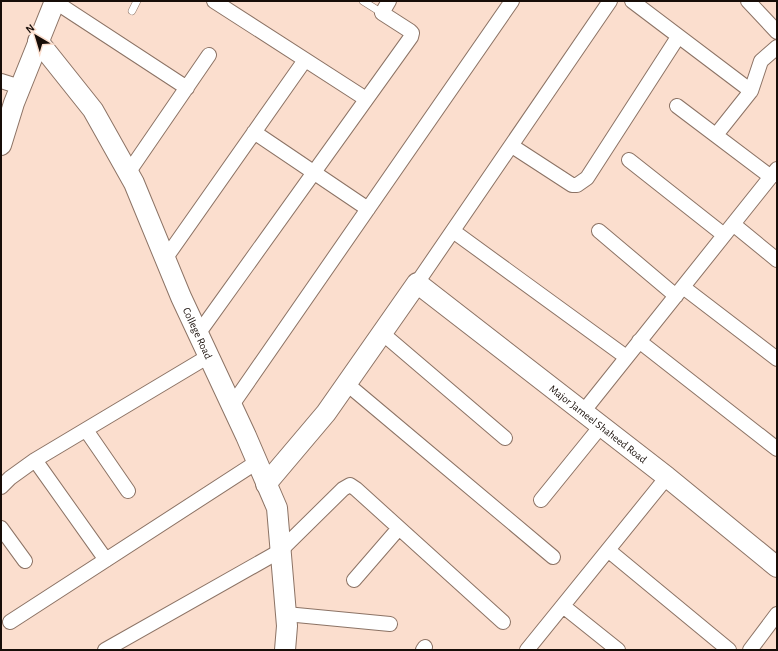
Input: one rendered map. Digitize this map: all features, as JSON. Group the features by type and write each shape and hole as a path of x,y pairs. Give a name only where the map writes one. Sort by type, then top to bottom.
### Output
{"street":[{"path":"1,146 20,87 55,1 187,88"},
{"path":"214,1 366,99"},
{"path":"198,334 411,37 412,33 410,31 382,13 390,1"},
{"path":"232,405 512,1"},
{"path":"632,1 751,92"},
{"path":"748,1 777,32"},
{"path":"266,484 326,413 347,384 512,146 607,2"},
{"path":"512,146 572,184 577,185 587,178 678,37"},
{"name":"College Road","path":"38,41 93,110 134,183 165,259 208,356 258,462 277,508 287,626 285,650"},
{"path":"716,135 751,92 761,62 777,47"},
{"path":"128,173 209,56"},
{"path":"165,259 306,60"},
{"path":"1,81 20,87"},
{"path":"583,412 774,173 716,135 677,106"},
{"path":"254,132 368,209"},
{"path":"629,160 728,230 777,260"},
{"path":"453,231 622,354"},
{"path":"599,231 679,291 777,359"},
{"name":"Major Jameel Shaheed Road","path":"417,283 667,477 777,567"},
{"path":"382,333 505,438"},
{"path":"639,341 777,449"},
{"path":"1,487 10,478 35,460 208,356"},
{"path":"347,384 553,557"},
{"path":"541,500 601,426"},
{"path":"86,430 128,491"},
{"path":"35,460 106,560"},
{"path":"10,622 258,462"},
{"path":"527,650 667,477"},
{"path":"105,650 280,551 343,489 350,486 356,489 503,622"},
{"path":"1,528 25,562"},
{"path":"354,580 399,528"},
{"path":"608,550 729,650"},
{"path":"563,606 618,650"},
{"path":"286,614 390,624"},
{"path":"750,650 777,614"}],"lane":[{"path":"132,11 137,1"},
{"path":"363,1 382,13"}]}
